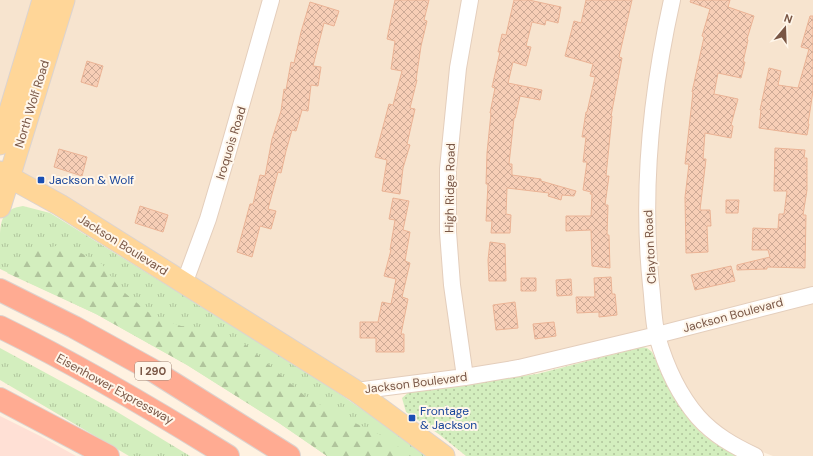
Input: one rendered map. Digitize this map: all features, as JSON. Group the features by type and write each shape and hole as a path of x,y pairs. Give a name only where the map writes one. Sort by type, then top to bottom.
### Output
{"highway":[{"name":"I 290","path":"6,293 74,327 152,370 289,456"},
{"name":"Eisenhower Expressway","path":"1,327 162,415 228,456"},
{"path":"0,399 108,456"}],"main road":[{"name":"North Wolf Road","path":"0,144 43,0"},
{"name":"North Wolf Road","path":"0,207 5,175 64,0"},
{"name":"Jackson Boulevard","path":"5,175 60,206 356,391"},
{"path":"356,391 444,456"}],"street":[{"name":"Iroquois Road","path":"184,284 214,198 249,81 271,0"},
{"name":"High Ridge Road","path":"465,377 452,285 448,232 448,168 458,68 470,0"},
{"name":"Clayton Road","path":"672,0 658,69 647,171 647,237 657,335 674,379 698,417 719,437 755,456"},
{"name":"Jackson Boulevard","path":"356,391 465,377 542,363 813,295"}],"shaded area":[{"path":"0,0 38,0 0,128"},
{"path":"69,0 813,0 813,456 773,456 737,442 702,414 677,374 662,330 527,362 355,385 15,175"},
{"path":"0,416 40,436 76,456 0,456"}],"green space":[{"path":"23,206 50,213 314,376 429,456 327,456 279,423 187,365 96,314 0,269 0,233 2,222 6,213"},
{"path":"56,246 79,252 102,264 120,289 153,316 181,326 211,328 246,345 305,396 340,416 385,437 411,456 327,456 279,423 187,365 96,314 7,273 27,253"},
{"path":"642,347 647,348 652,352 676,400 700,432 721,447 740,456 466,456 440,435 406,412 402,398 409,392 537,374"},
{"path":"0,348 114,410 190,456 129,456 0,380"}],"building":[{"path":"395,0 429,0 424,20 427,21 421,46 417,80 410,108 415,109 407,144 410,145 403,168 400,194 382,191 387,160 375,157 389,104 393,105 402,71 391,69 395,41 387,39"},
{"path":"514,0 529,0 561,7 558,23 546,20 545,25 532,22 526,46 531,47 526,66 513,62 508,83 542,90 540,100 520,96 514,118 509,164 512,164 512,175 541,179 541,181 576,191 574,196 562,195 561,200 548,196 549,193 507,188 506,214 511,215 510,233 491,233 492,221 486,221 488,184 486,184 490,113 495,88 492,87 500,52 498,52 502,34 506,35"},
{"path":"586,0 632,0 619,57 622,58 611,116 606,176 609,176 605,205 608,205 607,235 609,235 610,268 592,266 591,230 566,231 566,216 591,216 592,194 590,194 591,192 583,190 587,162 583,162 586,137 582,137 586,112 595,77 590,76 593,64 565,56 574,21 581,23"},
{"path":"691,0 730,0 728,7 754,16 747,39 743,62 745,62 741,78 718,73 714,94 738,99 731,125 733,126 731,138 705,133 703,159 706,159 700,210 710,210 711,226 707,226 708,252 686,253 685,197 689,164 685,164 692,92 704,37 702,36 710,9 690,2"},
{"path":"310,2 339,11 334,26 324,23 313,66 321,67 318,86 311,85 308,111 302,110 296,131 292,130 281,173 278,172 268,209 276,211 271,229 260,226 252,257 237,252 250,204 253,204 260,175 265,176 272,139 281,111 284,89 286,90 291,62 294,63"},
{"path":"810,16 813,16 813,91 807,135 759,128 760,110 769,68 781,71 778,85 798,88 809,49 801,47"},
{"path":"87,61 103,66 97,87 81,82"},
{"path":"775,148 805,150 804,158 807,158 807,190 803,215 806,215 805,268 767,267 767,269 737,270 737,265 770,257 768,250 752,250 753,228 778,229 779,214 784,214 787,191 774,191"},
{"path":"59,149 87,157 82,176 54,167"},
{"path":"393,198 409,201 403,230 410,232 405,261 410,263 402,297 408,299 401,334 404,334 404,352 376,352 376,338 360,338 360,322 378,322 382,302 391,304 396,279 384,276 391,250 395,220 389,219"},
{"path":"726,200 739,200 738,213 726,213"},
{"path":"140,206 168,215 163,232 135,223"},
{"path":"490,242 505,244 506,281 489,281 488,260"},
{"path":"731,266 735,281 695,290 691,275"},
{"path":"611,277 612,294 615,294 617,315 599,317 599,312 577,313 576,297 595,297 594,278"},
{"path":"521,278 536,278 536,291 521,291"},
{"path":"571,279 572,295 557,296 556,280"},
{"path":"515,302 518,328 496,330 493,305"},
{"path":"554,322 556,336 535,339 533,324"}],"place":[{"name":"Jackson & Wolf","path":"41,180"},
{"name":"Frontage & Jackson","path":"412,418"}]}
